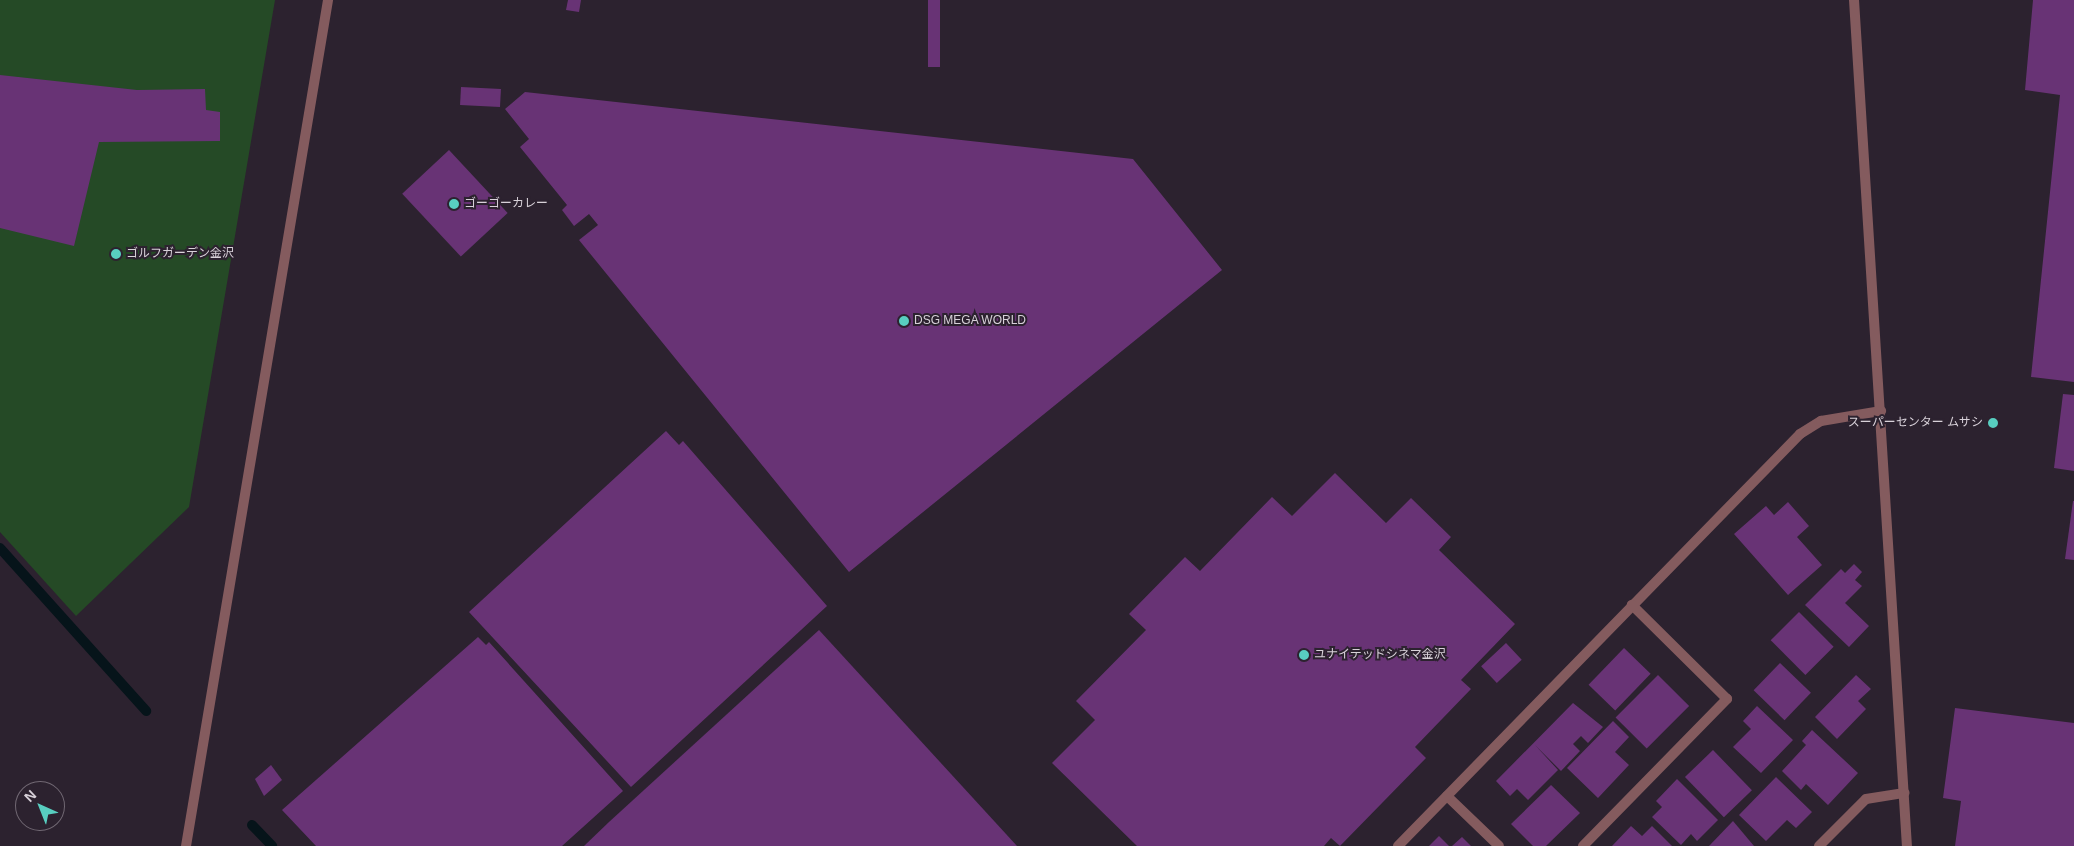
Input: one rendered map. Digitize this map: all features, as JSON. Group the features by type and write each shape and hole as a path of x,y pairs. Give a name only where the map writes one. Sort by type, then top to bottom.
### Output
{"street":[{"path":"186,846 328,0"},
{"path":"1854,0 1907,846"},
{"path":"1398,846 1800,434 1821,421 1881,411"},
{"path":"1583,846 1727,699 1632,605"},
{"path":"1819,846 1866,799 1905,793"},
{"path":"1447,796 1500,846"}],"green space":[{"name":"ゴルフガーデン金沢","path":"0,0 275,0 189,507 76,616 0,532"}],"building":[{"path":"568,0 581,0 579,12 566,10"},
{"path":"928,0 940,0 940,67 928,67"},
{"path":"2033,0 2074,0 2074,382 2031,377 2060,95 2025,90"},
{"path":"0,75 137,90 205,89 206,110 220,112 220,141 99,142 74,246 0,228"},
{"path":"461,87 501,89 500,107 460,105"},
{"name":"DSG MEGA WORLD","path":"525,92 1133,159 1222,270 849,572 579,240 598,225 589,214 574,226 562,210 567,205 520,147 529,139 505,109"},
{"path":"449,150 508,213 461,257 402,194"},
{"path":"2063,394 2074,395 2074,471 2054,468"},
{"path":"666,431 679,445 683,441 827,606 631,787 469,612"},
{"name":"ユナイテッドシネマ金沢","path":"1335,473 1386,523 1411,498 1451,537 1439,550 1515,624 1461,680 1471,689 1415,747 1426,758 1340,846 1331,838 1324,846 1137,846 1052,763 1095,720 1076,701 1146,630 1129,614 1185,557 1200,571 1272,497 1292,516"},
{"path":"2074,501 2074,560 2065,559"},
{"path":"1788,502 1809,526 1797,537 1822,565 1788,595 1734,534 1766,506 1774,515"},
{"path":"1854,564 1862,572 1855,580 1862,586 1845,603 1869,626 1849,647 1805,605 1841,569 1845,573"},
{"path":"1799,612 1834,647 1805,675 1771,640"},
{"path":"819,630 1017,846 584,846 609,822"},
{"path":"478,637 486,645 489,642 623,791 562,846 316,846 282,810"},
{"path":"1506,643 1522,660 1497,683 1481,666"},
{"path":"1624,648 1651,674 1615,710 1589,685"},
{"path":"1780,663 1811,693 1785,720 1754,690"},
{"path":"1658,675 1689,706 1647,749 1616,717"},
{"path":"1856,675 1871,689 1858,701 1866,709 1837,739 1815,717"},
{"path":"1573,703 1603,727 1588,743 1581,736 1573,744 1580,751 1561,771 1535,745 1558,770 1528,800 1517,789 1510,796 1496,781"},
{"path":"1757,706 1793,740 1761,773 1733,747 1751,729 1743,721"},
{"path":"1955,708 2074,723 2074,846 1955,846 1961,801 1943,798"},
{"path":"1613,721 1629,737 1615,752 1629,765 1598,798 1567,768"},
{"path":"1812,730 1858,773 1828,805 1806,784 1801,790 1782,771 1806,745 1802,741"},
{"path":"1713,750 1752,790 1724,817 1685,777"},
{"path":"271,765 282,780 264,796 255,779"},
{"path":"1776,777 1812,812 1796,828 1787,820 1766,841 1739,815"},
{"path":"1677,779 1718,820 1697,841 1691,834 1681,845 1652,817 1662,807 1656,801"},
{"path":"1551,785 1580,813 1546,846 1533,846 1511,824"},
{"path":"1733,821 1754,846 1709,846"},
{"path":"1631,826 1642,836 1652,826 1672,846 1612,846"},
{"path":"1439,836 1449,846 1429,846"},
{"path":"1462,837 1471,846 1452,846"}],"waterway":[{"path":"0,548 146,711"},
{"path":"252,825 272,846"}],"place":[{"name":"ゴーゴーカレー","path":"454,204"},
{"name":"ゴルフガーデン金沢","path":"116,254"},
{"name":"DSG MEGA WORLD","path":"904,321"},
{"name":"スーパーセンター ムサシ","path":"1993,423"},
{"name":"ユナイテッドシネマ金沢","path":"1304,655"}]}
